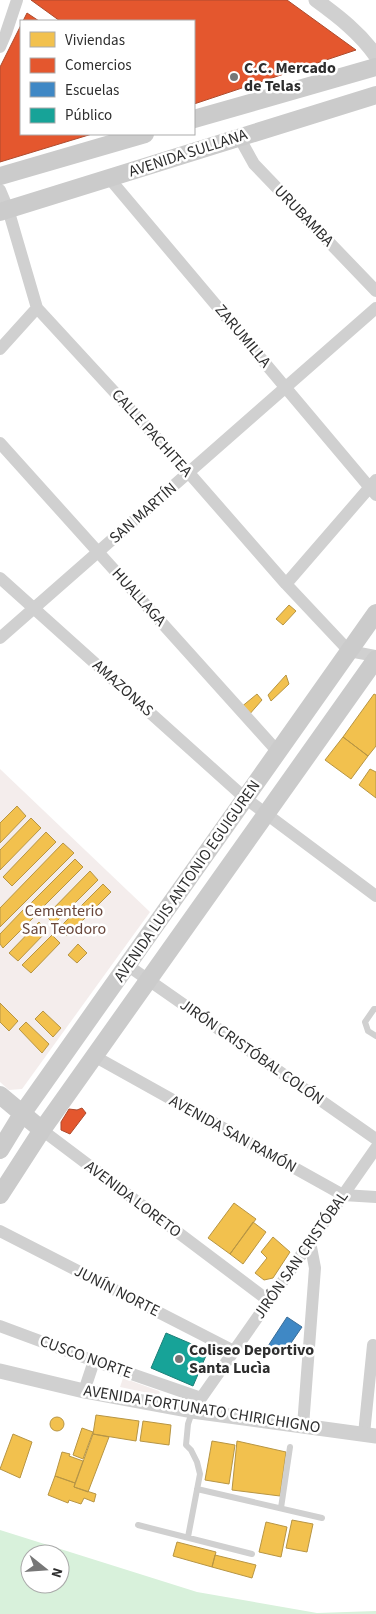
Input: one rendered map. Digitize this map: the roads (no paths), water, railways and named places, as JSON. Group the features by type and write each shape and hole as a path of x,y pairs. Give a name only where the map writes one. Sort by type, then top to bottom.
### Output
{"main road":[{"name":"AVENIDA SULLANA","path":"195,120 376,66"},
{"name":"AVENIDA SULLANA","path":"4,210 376,95"},
{"name":"AVENIDA SULLANA","path":"0,176 142,135"},
{"name":"AVENIDA LUIS ANTONIO EGUIGUREN","path":"0,1150 22,1114 376,613"},
{"name":"AVENIDA LUIS ANTONIO EGUIGUREN","path":"0,1195 42,1130 376,658"},
{"name":"AVENIDA LORETO","path":"0,1095 42,1130"}],"street":[{"path":"0,47 17,0"},
{"path":"316,0 342,19 369,45 376,56"},
{"name":"URUBAMBA","path":"239,137 254,164 376,291"},
{"name":"ZARUMILLA","path":"109,178 286,388 374,488"},
{"name":"CALLE PACHITEA","path":"0,190 4,210 37,308 188,473 286,584 349,651"},
{"path":"0,349 37,308"},
{"name":"SAN MARTÍN","path":"0,638 376,308"},
{"name":"HUALLAGA","path":"0,443 278,752"},
{"path":"286,584 374,488"},
{"name":"AMAZONAS","path":"0,578 246,798 376,896"},
{"path":"349,651 376,658"},
{"name":"JIRÓN CRISTÓBAL COLÓN","path":"127,965 376,1139"},
{"name":"AVENIDA SAN RAMÓN","path":"94,1056 343,1195 376,1198"},
{"name":"AVENIDA LORETO","path":"42,1130 269,1301"},
{"name":"JIRÓN SAN CRISTÓBAL","path":"192,1411 376,1148"},
{"name":"JUNÍN NORTE","path":"0,1231 234,1351"},
{"path":"303,1426 315,1268 310,1242"},
{"name":"CUSCO NORTE","path":"0,1326 201,1398"},
{"path":"370,1435 372,1345"},
{"path":"84,1390 94,1361"},
{"name":"AVENIDA FORTUNATO CHIRICHIGNO","path":"0,1371 192,1411 370,1435"}],"lane":[{"path":"376,1008 365,1022 368,1030 376,1036"},
{"path":"188,1537 200,1474 197,1462 186,1445 188,1424 192,1411"},
{"path":"282,1508 290,1447"},
{"path":"197,1489 322,1518"},
{"path":"138,1526 252,1554"}],"place":[{"name":"C.C. Mercado de Telas","path":"234,77"},
{"name":"Coliseo Deportivo Santa Lucìa","path":"179,1359"}],"park label":[{"name":"Cementerio San Teodoro","path":"64,920"}]}
